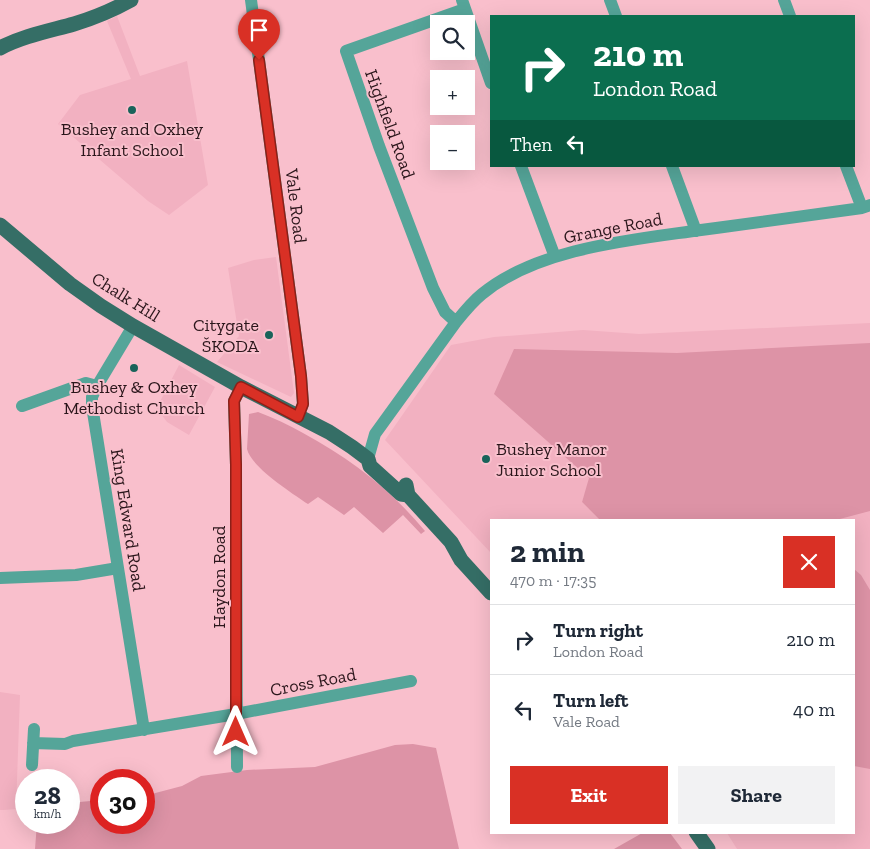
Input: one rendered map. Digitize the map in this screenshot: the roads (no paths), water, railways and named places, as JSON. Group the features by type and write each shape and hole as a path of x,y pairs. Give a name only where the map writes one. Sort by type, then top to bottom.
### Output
{"main road":[{"path":"0,48 29,36 109,12 131,0"},
{"name":"Chalk Hill","path":"0,225 70,284 133,326 241,387 329,432 368,459 375,458 406,484 408,495 451,542"},
{"path":"451,542 467,553 490,578"},
{"path":"451,542 461,560 490,592"},
{"path":"697,834 708,849"}],"street":[{"name":"Vale Road","path":"251,0 301,376 303,404 298,417"},
{"path":"610,0 616,15"},
{"path":"784,0 790,15"},
{"path":"463,4 490,80"},
{"name":"Highfield Road","path":"456,322 445,312 433,288 379,146 346,51 463,4"},
{"path":"521,167 555,257"},
{"path":"672,167 696,231"},
{"path":"846,167 866,206"},
{"name":"Grange Road","path":"368,459 375,434 469,305 483,293 518,271 538,262 594,246 866,206"},
{"name":"King Edward Road","path":"133,326 97,386 92,397 92,406 144,730"},
{"path":"22,406 86,383 97,386"},
{"name":"Haydon Road","path":"237,767 234,401 241,387"},
{"path":"0,578 76,575 118,568"},
{"name":"Cross Road","path":"33,743 64,744 411,681"},
{"path":"32,765 34,729"}],"place":[{"name":"Bushey and Oxhey Infant School","path":"132,110"},
{"name":"Citygate ŠKODA","path":"269,335"},
{"name":"Bushey & Oxhey Methodist Church","path":"134,368"},
{"name":"Bushey Manor Junior School","path":"486,459"}]}
